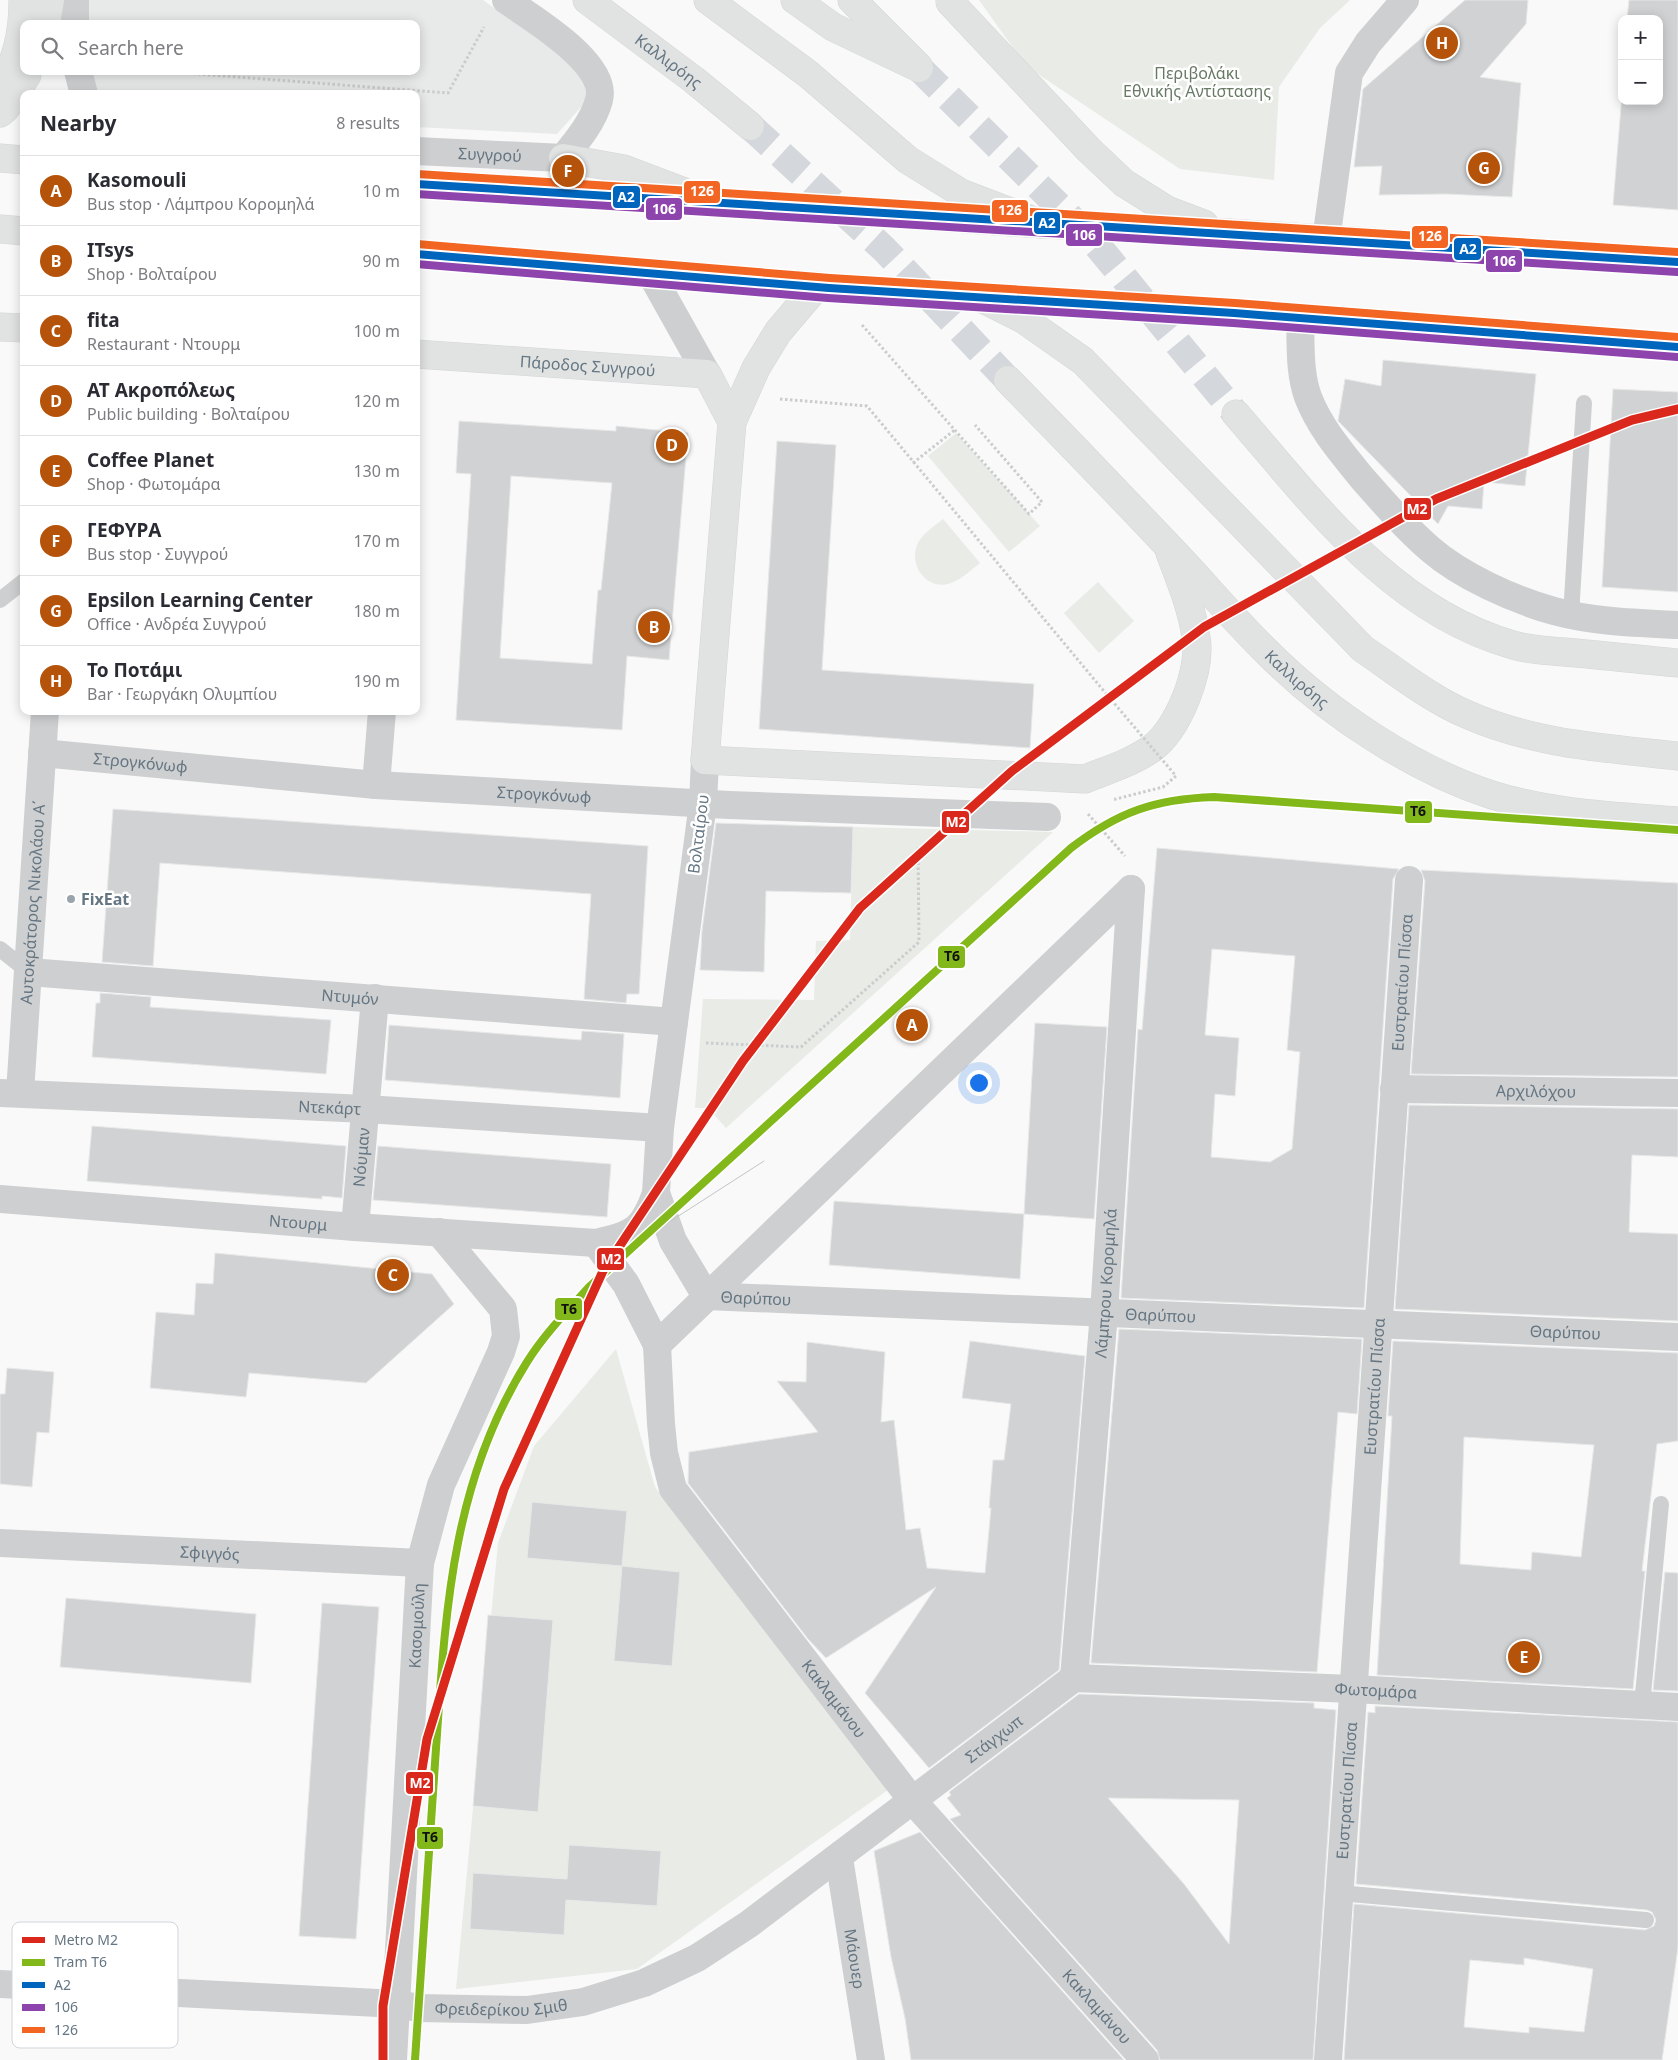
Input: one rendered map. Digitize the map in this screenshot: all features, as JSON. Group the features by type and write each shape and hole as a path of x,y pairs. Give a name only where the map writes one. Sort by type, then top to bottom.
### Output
{"main road":[{"path":"22,20 23,0"},
{"path":"47,20 50,0"},
{"name":"Καλλιρόης","path":"586,0 694,80 750,126"},
{"path":"708,0 808,74 908,160 961,193 1042,224"},
{"path":"795,0 833,27 919,68 852,0"},
{"path":"949,0 1089,150 1124,183 1167,210 1229,233"},
{"path":"0,88 11,70 20,44"},
{"path":"0,113 22,85 27,75"},
{"path":"0,158 20,160"},
{"path":"563,158 624,170 668,188 725,203"},
{"path":"420,184 1678,262"},
{"path":"0,229 20,231"},
{"path":"420,254 823,287 1234,313 1678,347"},
{"path":"732,422 756,368 778,332 823,287"},
{"path":"979,297 1023,319 1083,361 1115,391 1290,576 1363,648 1418,686 1465,714 1514,732 1566,744 1678,756"},
{"path":"0,327 20,328"},
{"name":"Πάροδος Συγγρού","path":"420,354 707,374"},
{"path":"707,374 732,422"},
{"name":"Καλλιρόης","path":"1008,380 1167,544 1267,653 1297,679 1387,745 1436,773 1493,795 1562,812 1678,821"},
{"path":"1236,414 1298,486 1363,555 1404,591 1445,618 1484,636 1515,646 1678,662"},
{"name":"Βολταίρου","path":"705,760 732,422"},
{"path":"705,760 1084,779 1127,762 1152,749 1171,730 1183,706 1193,674 1197,638 1167,544"}],"street":[{"path":"75,0 75,20"},
{"path":"506,0 566,43 588,65 598,81 600,98 594,114 582,135 563,158"},
{"path":"1326,240 1349,73 1368,43 1405,0"},
{"path":"79,75 83,90"},
{"name":"Συγγρού","path":"420,151 563,158"},
{"path":"651,274 707,374"},
{"path":"1300,318 1302,369 1308,395 1330,440 1389,509 1431,550 1464,572 1511,595 1554,611 1597,620 1678,625"},
{"name":"Αυτοκράτορος Νικολάου Α΄","path":"10,1093 29,972 46,715"},
{"path":"376,785 382,715"},
{"name":"Στρογκόνωφ","path":"42,753 376,785 703,803 1047,817"},
{"name":"Βολταίρου","path":"674,1241 656,1193 660,1128 703,803 705,760"},
{"name":"Ευστρατίου Πίσσα","path":"1328,2060 1409,880"},
{"name":"Λάμπρου Κορομηλά","path":"706,1296 1131,889 1104,1313 1074,1678"},
{"name":"Ντυμόν","path":"29,972 674,1022"},
{"name":"Νόυμαν","path":"355,1227 375,998"},
{"name":"Αρχιλόχου","path":"1394,1089 1678,1093"},
{"name":"Ντεκάρτ","path":"10,1093 366,1109 660,1128"},
{"name":"Ντουρμ","path":"0,1199 355,1227 596,1243 627,1235 648,1216 656,1193"},
{"name":"Κασομούλη","path":"393,2060 398,2004 420,1563 441,1485 502,1352 506,1336 503,1309 439,1232"},
{"name":"Θαρύπου","path":"674,1241 706,1296 1678,1337"},
{"name":"Κακλαμάνου","path":"596,1243 626,1284 657,1345 664,1453 673,1489 912,1800 1145,2060"},
{"path":"657,1345 706,1296"},
{"name":"Σφιγγός","path":"0,1543 420,1563"},
{"name":"Φωτομάρα","path":"1074,1678 1353,1689 1678,1707"},
{"name":"Στάγχωπ","path":"912,1800 1074,1678"},
{"name":"Φρειδερίκου Σμιθ","path":"178,1993 398,2004 418,2008 527,2010 584,2002 644,1984 697,1958 749,1924 839,1858 912,1800"},
{"name":"Μάουερ","path":"839,1858 871,2060"}],"lane":[{"path":"1571,615 1584,403"},
{"path":"0,600 20,584"},
{"path":"0,949 29,972"},
{"path":"1642,1705 1661,1504"},
{"path":"1339,1893 1646,1920"}],"path":[{"path":"420,91 448,93 485,25"},
{"path":"211,75 408,90"},
{"path":"823,287 956,429 1029,514 1042,502 975,425"},
{"path":"774,398 867,406 1176,776 1163,787 1112,800"},
{"path":"913,462 956,429"},
{"path":"1083,808 1116,846"},
{"path":"700,1042 802,1047 920,942 917,812"}],"shaded area":[{"path":"85,0 483,0 558,53 578,73 585,85 586,96 582,106 557,134 420,127 420,90 88,90 83,75 420,75 420,20 84,20"}],"green space":[{"name":"Περιβολάκι Εθνικής Αντίστασης","path":"979,0 1350,0 1320,28 1279,87 1274,180 1180,169 1026,66"},
{"path":"956,433 1040,526 1009,552 928,456"},
{"path":"943,519 980,563 959,579 943,585 935,584 922,575 915,560 915,551 923,536"},
{"path":"1098,582 1134,621 1099,653 1064,613"},
{"path":"853,827 1053,832 726,1128 708,1108 695,1108 703,999 814,1000 816,941 850,940"},
{"path":"616,1349 655,1487 892,1787 637,1969 456,1989 498,1543 534,1446"}],"building":[{"path":"1465,0 1528,0 1526,24 1480,77 1521,83 1512,197 1446,194 1379,195 1382,166 1354,167 1363,89"},
{"path":"1629,0 1678,0 1678,210 1613,205 1621,105 1663,105 1663,15 1627,15"},
{"path":"1383,360 1536,374 1525,486 1484,482 1482,509 1448,506 1438,524 1338,421 1345,379 1381,386"},
{"path":"1613,389 1678,392 1678,592 1602,587"},
{"path":"459,421 616,431 616,426 688,433 669,660 627,656 622,730 456,720 471,474 456,473","holes":["511,476 612,483 601,590 598,590 592,664 500,658"]},
{"path":"777,441 836,445 822,670 1034,684 1030,748 759,729"},
{"path":"113,809 648,846 639,994 627,994 626,1003 584,999 591,894 160,863 153,966 102,962"},
{"path":"716,823 853,827 851,893 766,891 764,972 700,970 702,931"},
{"path":"1157,848 1399,869 1393,879 1364,1308 1121,1298 1138,1029 1142,1030","holes":["1212,949 1295,956 1287,1050 1300,1052 1292,1149 1270,1162 1211,1157 1215,1094 1235,1096 1239,1038 1205,1035"]},
{"path":"1421,870 1678,883 1678,1077 1411,1074 1425,881"},
{"path":"100,993 151,997 150,1007 331,1020 326,1074 92,1057 96,1003 100,1003"},
{"path":"1035,1023 1107,1027 1094,1219 1024,1214"},
{"path":"389,1025 581,1040 582,1031 624,1034 620,1098 385,1080"},
{"path":"1409,1105 1678,1109 1678,1157 1632,1155 1629,1232 1678,1234 1678,1321 1395,1309"},
{"path":"92,1126 346,1146 342,1198 322,1196 322,1199 87,1181"},
{"path":"378,1146 611,1164 607,1217 373,1200"},
{"path":"834,1201 1024,1214 1020,1279 829,1265"},
{"path":"215,1253 432,1274 454,1304 366,1383 249,1373 246,1397 150,1388 156,1312 194,1315 196,1283 213,1284"},
{"path":"1119,1329 1362,1339 1357,1414 1338,1412 1317,1672 1091,1663"},
{"path":"970,1341 1085,1356 1059,1670 929,1768 865,1693 936,1587 826,1658 808,1639 688,1483 689,1452 818,1432 777,1381 806,1382 807,1342 885,1352 881,1422 894,1420 906,1530 920,1528 927,1568 985,1573 993,1460 1004,1460 1011,1404 962,1398"},
{"path":"1393,1341 1678,1353 1678,1441 1657,1444 1642,1571 1645,1571 1633,1689 1377,1675 1392,1416 1388,1416","holes":["1464,1437 1594,1445 1581,1557 1532,1552 1531,1570 1460,1564"]},
{"path":"7,1368 54,1372 49,1433 37,1432 32,1487 0,1484 0,1394 5,1394"},
{"path":"532,1502 627,1511 622,1566 527,1558"},
{"path":"622,1566 680,1572 672,1666 614,1661"},
{"path":"1665,1572 1678,1573 1678,1691 1653,1690"},
{"path":"66,1598 256,1614 251,1683 60,1667"},
{"path":"322,1603 379,1607 356,1939 299,1936"},
{"path":"488,1615 553,1620 538,1812 473,1806"},
{"path":"1079,1694 1314,1703 1314,1708 1336,1710 1313,2060 1160,2060 1157,2050 950,1819 961,1815 947,1798 951,1795 949,1792","holes":["1108,1798 1239,1800 1229,1944 1184,1884"]},
{"path":"1375,1706 1678,1722 1678,1948 1662,2060 1344,2060 1354,1904 1645,1930 1654,1926 1656,1920 1652,1912 1647,1910 1356,1884 1368,1712 1375,1713","holes":["1524,1958 1593,1969 1584,2032 1529,2027 1529,2033 1464,2027 1470,1960 1524,1965"]},
{"path":"920,1832 1124,2060 911,2060 905,2018 891,1957 874,1851"},
{"path":"569,1845 661,1851 657,1906 566,1900 564,1935 470,1929 473,1873 567,1879"}],"tunnel":[{"path":"919,68 1092,239 1236,414"},
{"path":"750,126 884,249 1008,380"}],"tram line":[{"name":"Τ6","path":"415,2060 443,1658 448,1607 466,1506 481,1457 501,1409 527,1362 548,1333 589,1287 1071,848 1105,825 1121,817 1138,810 1173,801 1214,797 1678,830"},
{"path":"635,1244 764,1161"}],"metro line":[{"name":"Μ2","path":"383,2060 383,2006 427,1739 504,1489 603,1271 743,1061 860,908 1012,771 1204,627 1436,499 1632,420 1678,409"}],"transit line":[{"name":"126","path":"420,174 1678,252"},
{"name":"Α2","path":"420,184 1678,262"},
{"name":"106","path":"420,194 1677,272"},
{"name":"126","path":"420,244 830,278 1235,303 1678,337"},
{"name":"Α2","path":"420,254 829,288 1234,313 1678,347"},
{"name":"106","path":"420,264 828,298 1233,323 1677,357"}],"place":[{"name":"Το Ποτάμι","path":"1442,43"},
{"name":"Epsilon Learning Center","path":"1484,168"},
{"name":"ΓΕΦΥΡΑ","path":"568,171"},
{"name":"ΑΤ Ακροπόλεως","path":"672,445"},
{"name":"ITsys","path":"654,627"},
{"name":"FixEat","path":"71,899"},
{"name":"Kasomouli","path":"912,1025"},
{"name":"fita","path":"393,1275"},
{"name":"Coffee Planet","path":"1524,1657"}]}
